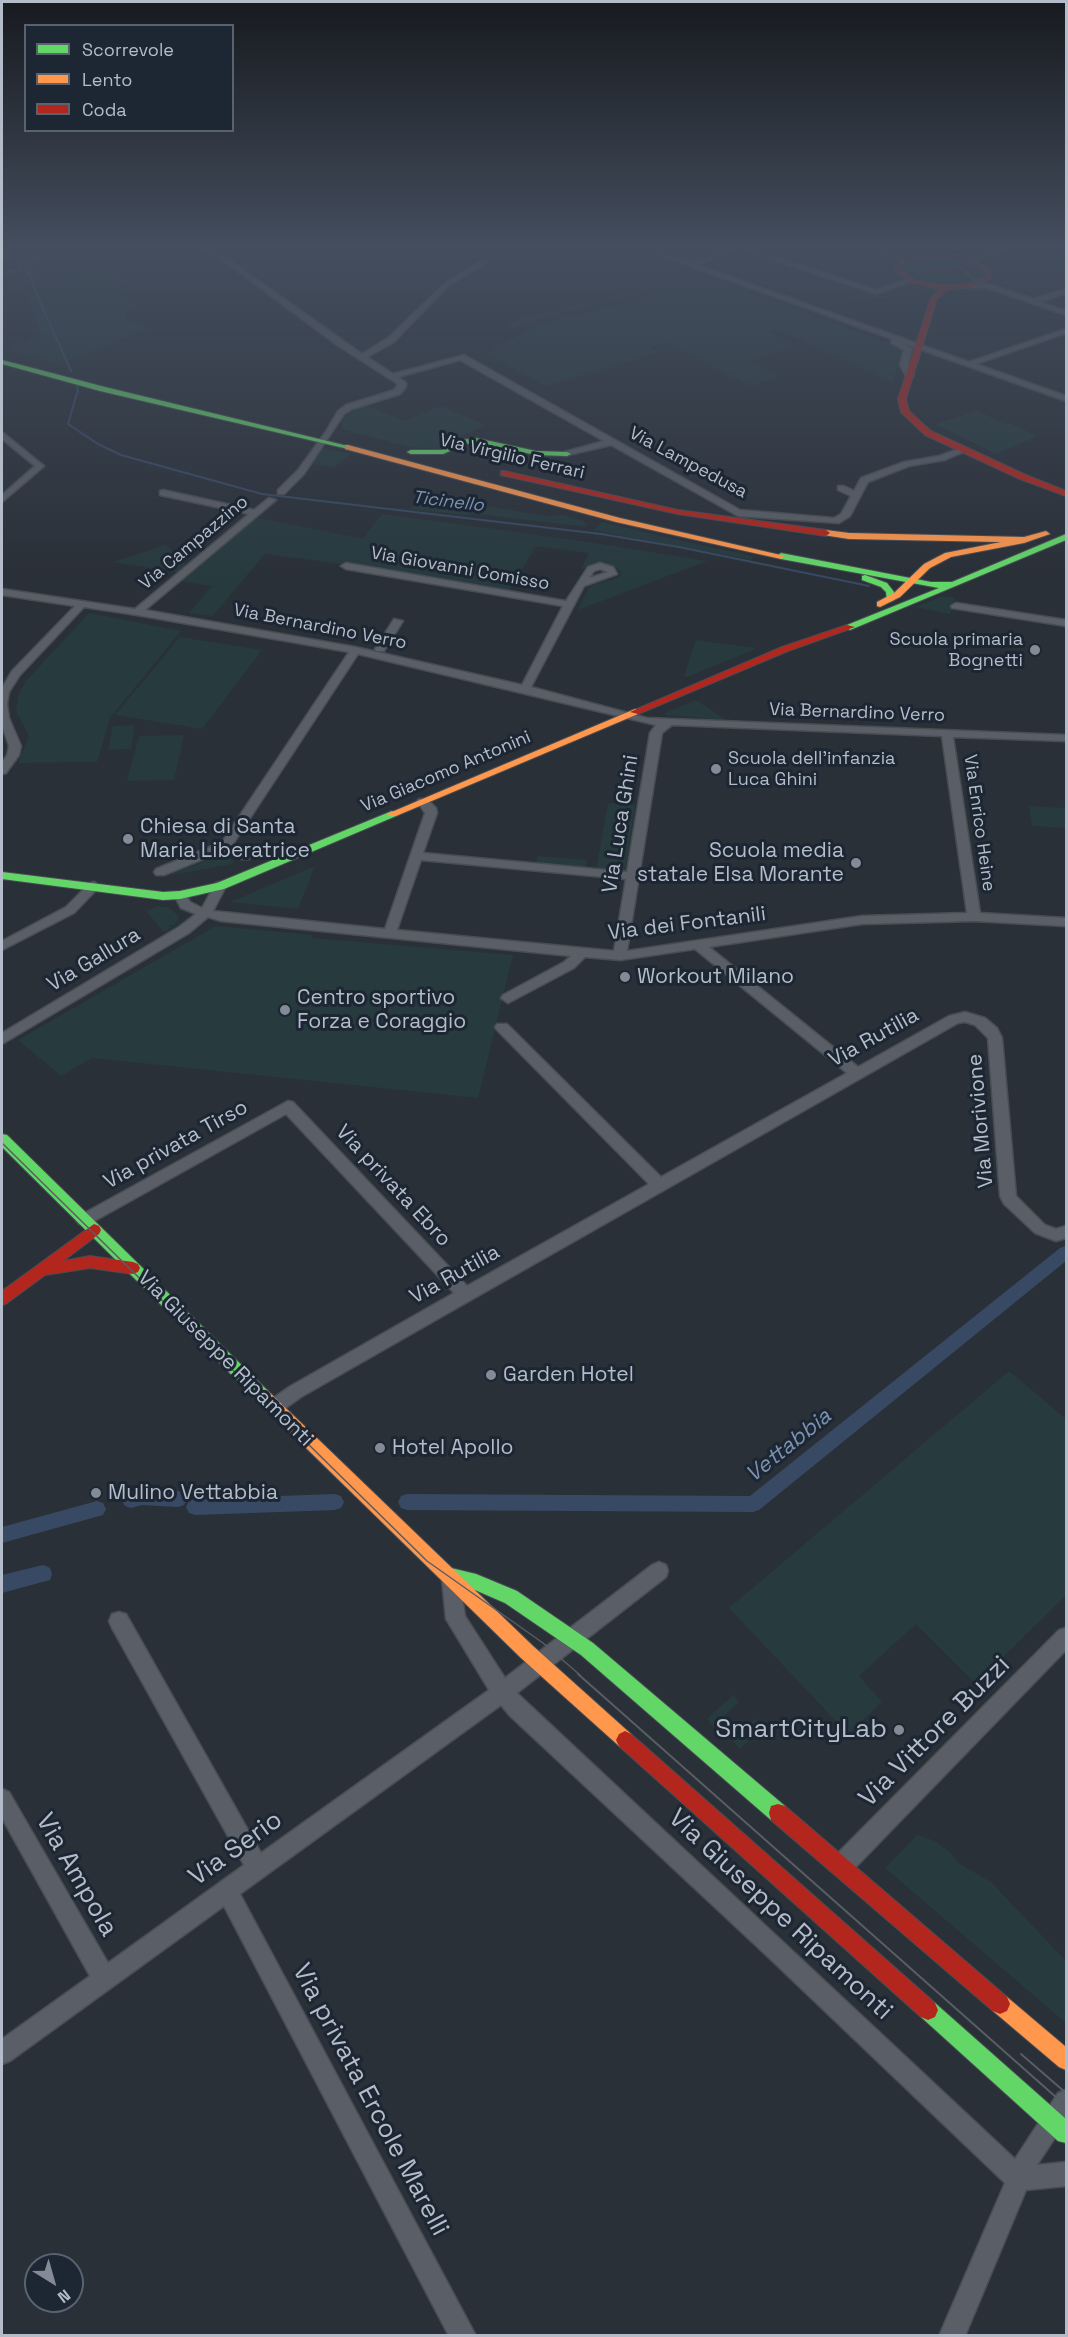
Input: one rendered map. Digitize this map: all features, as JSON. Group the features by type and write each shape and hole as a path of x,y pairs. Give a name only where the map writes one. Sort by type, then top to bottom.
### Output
{"main road":[{"name":"Via Virgilio Ferrari","path":"23,359 326,437 619,520 810,562 910,581"},
{"path":"915,359 902,401 905,412 925,430 1023,477 1066,494"},
{"name":"Via Virgilio Ferrari","path":"2,362 103,388 326,437 411,452 678,512 849,536 1024,540"},
{"path":"411,452 443,452 459,443 476,440 536,453 567,454"},
{"path":"567,454 542,460 532,471 545,480 567,488"},
{"path":"1023,477 1066,502"},
{"name":"Via Giacomo Antonini","path":"785,649 834,623 890,600 933,562 965,551 1024,540 1066,525"},
{"path":"806,531 847,539 859,554 841,564 810,562"},
{"path":"849,536 946,546 965,551 980,559 984,567 983,572"},
{"name":"Via Giacomo Antonini","path":"279,862 785,649 844,629 1066,537"},
{"path":"791,558 815,567 875,580 889,590 890,600"},
{"name":"Via Giacomo Antonini","path":"910,581 935,586 953,585"},
{"path":"2,876 163,896 180,895 220,886 279,862"},
{"path":"133,891 204,881 279,862"},
{"name":"Via Giuseppe Ripamonti","path":"2,1139 402,1532 451,1576 540,1663 1059,2127"},
{"path":"2,1299 89,1225"},
{"path":"28,1279 48,1270 75,1263 101,1262 133,1268"},
{"name":"Via Giuseppe Ripamonti","path":"451,1576 476,1582 511,1597 573,1638 842,1865 1066,2060"}],"street":[{"path":"281,492 301,472 341,413 347,408 397,392 402,387 402,383 368,359"},
{"name":"Via Lampedusa","path":"393,376 454,359"},
{"name":"Via Lampedusa","path":"465,359 738,513 836,521 845,516 862,482 867,478 907,464 941,458 964,450"},
{"path":"905,359 904,365 910,376"},
{"path":"955,359 1066,399"},
{"path":"969,364 983,359"},
{"path":"2,435 40,466 2,499"},
{"path":"567,454 612,442"},
{"path":"841,488 857,496"},
{"path":"163,493 256,513"},
{"name":"Via Campazzino","path":"137,612 272,500"},
{"name":"Via Giovanni Comisso","path":"346,566 568,604"},
{"name":"Via Giovanni Comisso","path":"525,689 580,584"},
{"name":"Via Bernardino Verro","path":"2,592 137,612 355,650 627,715"},
{"path":"2,771 13,755 15,746 4,718 2,704 4,692 16,673 82,604"},
{"path":"956,606 1066,622"},
{"path":"380,649 398,621"},
{"path":"160,872 226,845 355,650"},
{"path":"627,715 647,721 656,733 660,727 672,721"},
{"name":"Via Bernardino Verro","path":"647,721 1066,738"},
{"name":"Via Luca Ghini","path":"620,956 656,733"},
{"name":"Via Enrico Heine","path":"947,734 974,917"},
{"path":"390,933 431,813 430,808 423,801"},
{"path":"226,845 245,856"},
{"path":"417,856 633,876"},
{"path":"2,946 70,910 94,886"},
{"path":"180,895 185,905 205,913 220,886"},
{"name":"Via dei Fontanili","path":"205,913 224,917 620,956 838,922 974,917 1066,922"},
{"name":"Via Gallura","path":"2,1039 173,937 205,913"},
{"path":"730,970 726,953 741,938"},
{"path":"698,945 857,1073"},
{"path":"508,998 569,965 582,952"},
{"name":"Via Morivione","path":"954,1019 965,1017 980,1021 992,1031 995,1038 1008,1196 1012,1204 1048,1233 1056,1235 1066,1232"},
{"name":"Via Rutilia","path":"274,1407 294,1392 954,1019"},
{"path":"502,1027 659,1185"},
{"name":"Via privata Tirso","path":"89,1225 288,1106"},
{"name":"Via privata Ebro","path":"288,1106 466,1295"},
{"path":"503,1692 659,1571"},
{"name":"Via Giuseppe Ripamonti","path":"451,1576 456,1619 517,1710 774,1947 1018,2179"},
{"path":"119,1621 258,1869"},
{"name":"Via Vittore Buzzi","path":"842,1865 1066,1638"},
{"name":"Via Serio","path":"2,2053 503,1692"},
{"name":"Via Ampola","path":"2,1798 104,1978"},
{"name":"Via privata Ercole Marelli","path":"227,1891 463,2336"},
{"path":"952,2336 1026,2161 1059,2127 1066,2101"},
{"path":"1018,2179 1066,2174"}],"green space":[{"path":"42,359 73,359 61,364"},
{"path":"497,359 635,359 546,386"},
{"path":"697,359 755,359 749,361 779,376 752,386"},
{"path":"841,359 900,359 892,382"},
{"path":"365,405 405,421 440,406 486,425 435,449 411,447 344,430 341,423 349,412"},
{"path":"977,411 1037,436 996,454 935,424"},
{"path":"323,448 351,454 335,467 312,464"},
{"path":"432,492 492,507 546,516 563,515 584,521 588,527 410,509"},
{"path":"382,514 707,561 578,610 588,589 595,584 618,578 621,574 619,569 605,564 581,569 589,553 536,546 508,592 342,564 265,554 213,616 189,613 212,586 178,581 248,522 259,518 363,539"},
{"path":"602,522 753,556 751,560 593,530"},
{"path":"166,545 188,567 183,573 113,562"},
{"path":"942,596 955,598 950,614 915,607"},
{"path":"89,613 181,631 110,718 97,762 18,763 29,736 16,711 18,696 26,681"},
{"path":"180,637 262,650 202,729 115,715"},
{"path":"696,640 758,648 687,677 684,676"},
{"path":"696,700 726,720 665,715 665,713"},
{"path":"135,725 131,749 108,750 113,726"},
{"path":"184,735 174,780 127,781 139,736"},
{"path":"608,803 635,805 625,872 596,870"},
{"path":"1029,806 1066,808 1066,828 1032,826"},
{"path":"223,853 233,862 232,864 168,876"},
{"path":"538,856 587,860 585,869 536,864"},
{"path":"315,866 298,909 230,902"},
{"path":"158,906 170,908 179,917 174,926 171,924 169,926 172,927 164,932 146,911"},
{"name":"Centro sportivo Forza e Coraggio","path":"216,926 313,935 312,938 513,955 478,1098 92,1058 61,1076 18,1040"},
{"path":"1009,1371 1066,1419 1066,1595 976,1684 916,1624 859,1676 882,1702 848,1734 729,1608"},
{"path":"733,1695 739,1702 713,1726 707,1719"},
{"path":"755,1719 763,1727 740,1749 733,1741"},
{"path":"917,1835 935,1841 949,1851 960,1864 991,1882 1066,1961 1066,2023 885,1868"}],"waterway":[{"path":"66,359 71,371"},
{"name":"Ticinello","path":"77,386 78,390 68,424 98,444 121,455 262,494 601,534 679,547 869,586"},
{"name":"Vettabbia","path":"407,1502 753,1504 1066,1252"},
{"name":"Vettabbia","path":"131,1500 142,1497 178,1499"},
{"name":"Vettabbia","path":"195,1507 335,1502"},
{"name":"Vettabbia","path":"2,1535 97,1509"},
{"name":"Vettabbia","path":"2,1584 43,1574"}],"tram line":[{"path":"2,1143 427,1561 543,1643 580,1675"},
{"path":"578,1674 1066,2106"},
{"path":"1021,2054 1066,2093"}],"traffic: fast":[{"path":"2,362 103,389 348,447"},
{"path":"411,452 443,452 464,442 476,440 536,453 567,454"},
{"path":"781,556 931,585 953,585 1066,537"},
{"path":"865,578 884,585 890,592 890,599"},
{"path":"850,627 953,585"},
{"path":"2,876 163,896 180,895 220,886 392,814"},
{"path":"2,1139 262,1395"},
{"path":"451,1576 476,1582 511,1597 587,1649 778,1813"},
{"path":"928,2010 1066,2133"}],"traffic: slow":[{"path":"348,447 619,520 781,556"},
{"path":"826,533 849,536 1024,540 1046,534"},
{"path":"880,604 897,595 927,566 948,555 1024,540"},
{"path":"392,814 635,712"},
{"path":"262,1395 527,1652 625,1740"},
{"path":"1000,2004 1066,2060"}],"traffic: jam":[{"path":"915,359 902,399 905,412 928,433 1023,477 1066,494"},
{"path":"504,473 678,512 826,533"},
{"path":"635,712 785,649 850,627"},
{"path":"2,1299 94,1230"},
{"path":"48,1270 90,1262 133,1268"},
{"path":"625,1740 928,2010"},
{"path":"778,1813 1000,2004"}],"place":[{"name":"Scuola primaria Bognetti","path":"1035,650"},
{"name":"Scuola dell'infanzia Luca Ghini","path":"716,769"},
{"name":"Chiesa di Santa Maria Liberatrice","path":"128,839"},
{"name":"Scuola media statale Elsa Morante","path":"856,863"},
{"name":"Workout Milano","path":"625,977"},
{"name":"Centro sportivo Forza e Coraggio","path":"285,1010"},
{"name":"Garden Hotel","path":"491,1375"},
{"name":"Hotel Apollo","path":"380,1448"},
{"name":"Mulino Vettabbia","path":"96,1493"},
{"name":"SmartCityLab","path":"899,1730"}]}
